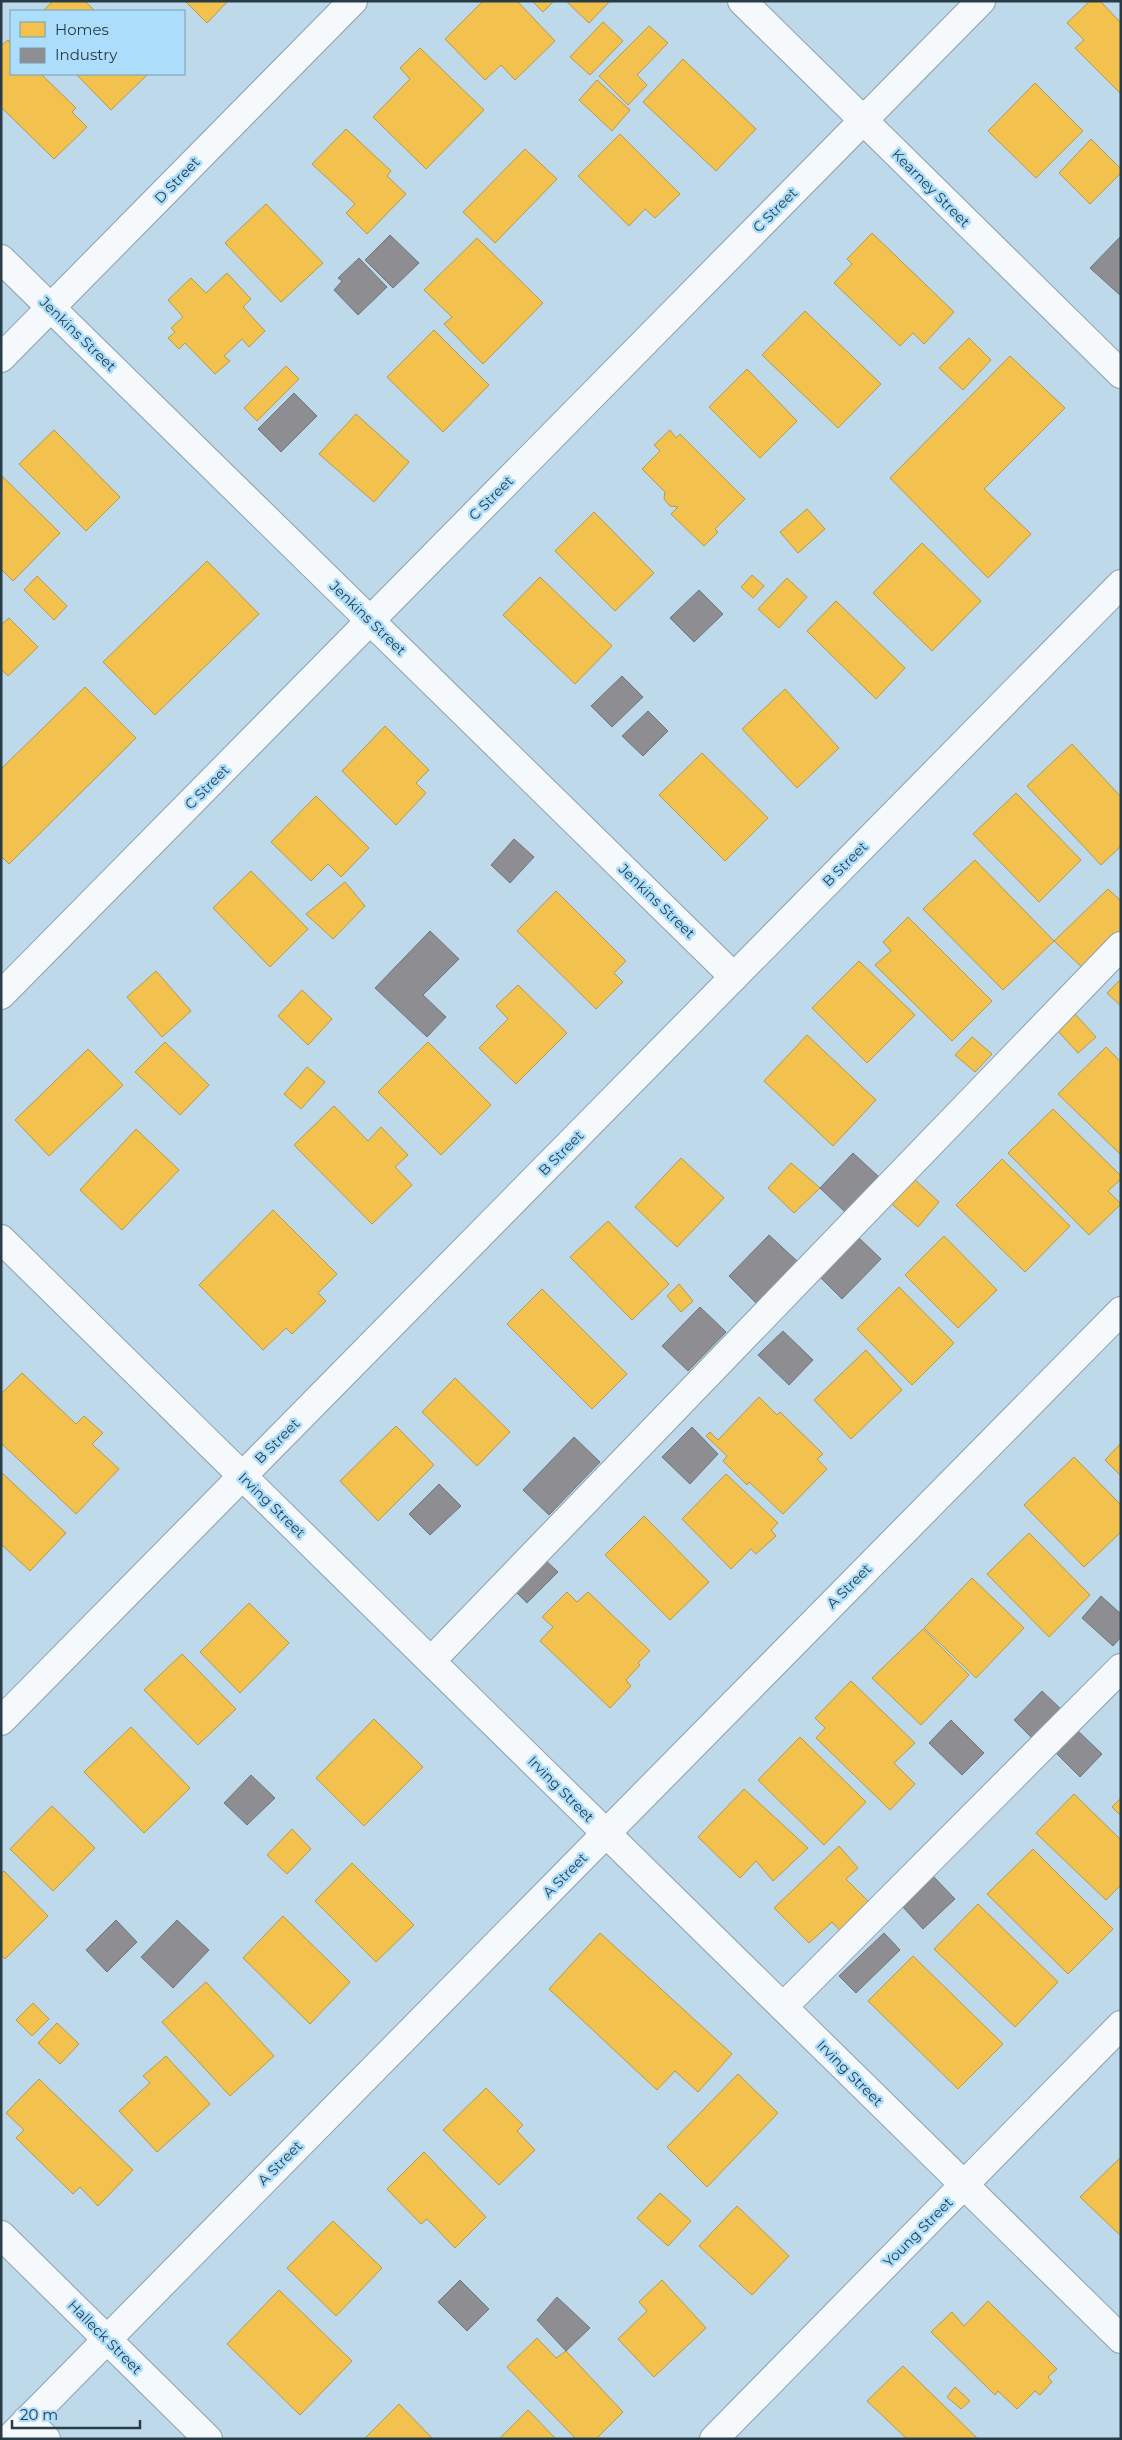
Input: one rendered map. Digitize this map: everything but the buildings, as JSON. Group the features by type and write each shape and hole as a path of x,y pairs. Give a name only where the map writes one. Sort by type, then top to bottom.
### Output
{"street":[{"name":"D Street","path":"1,358 352,1"},
{"name":"Kearney Street","path":"742,1 1121,374"},
{"name":"C Street","path":"1,995 981,1"},
{"name":"Jenkins Street","path":"1,259 734,977"},
{"name":"B Street","path":"1,1721 1121,584"},
{"path":"431,1661 1121,946"},
{"name":"Irving Street","path":"1,1239 1121,2340"},
{"name":"A Street","path":"18,2429 1121,1311"},
{"path":"783,2007 1121,1668"},
{"name":"Young Street","path":"714,2439 1121,2025"},
{"name":"Halleck Street","path":"1,2235 208,2439"},
{"path":"18,2429 46,2439"}]}
